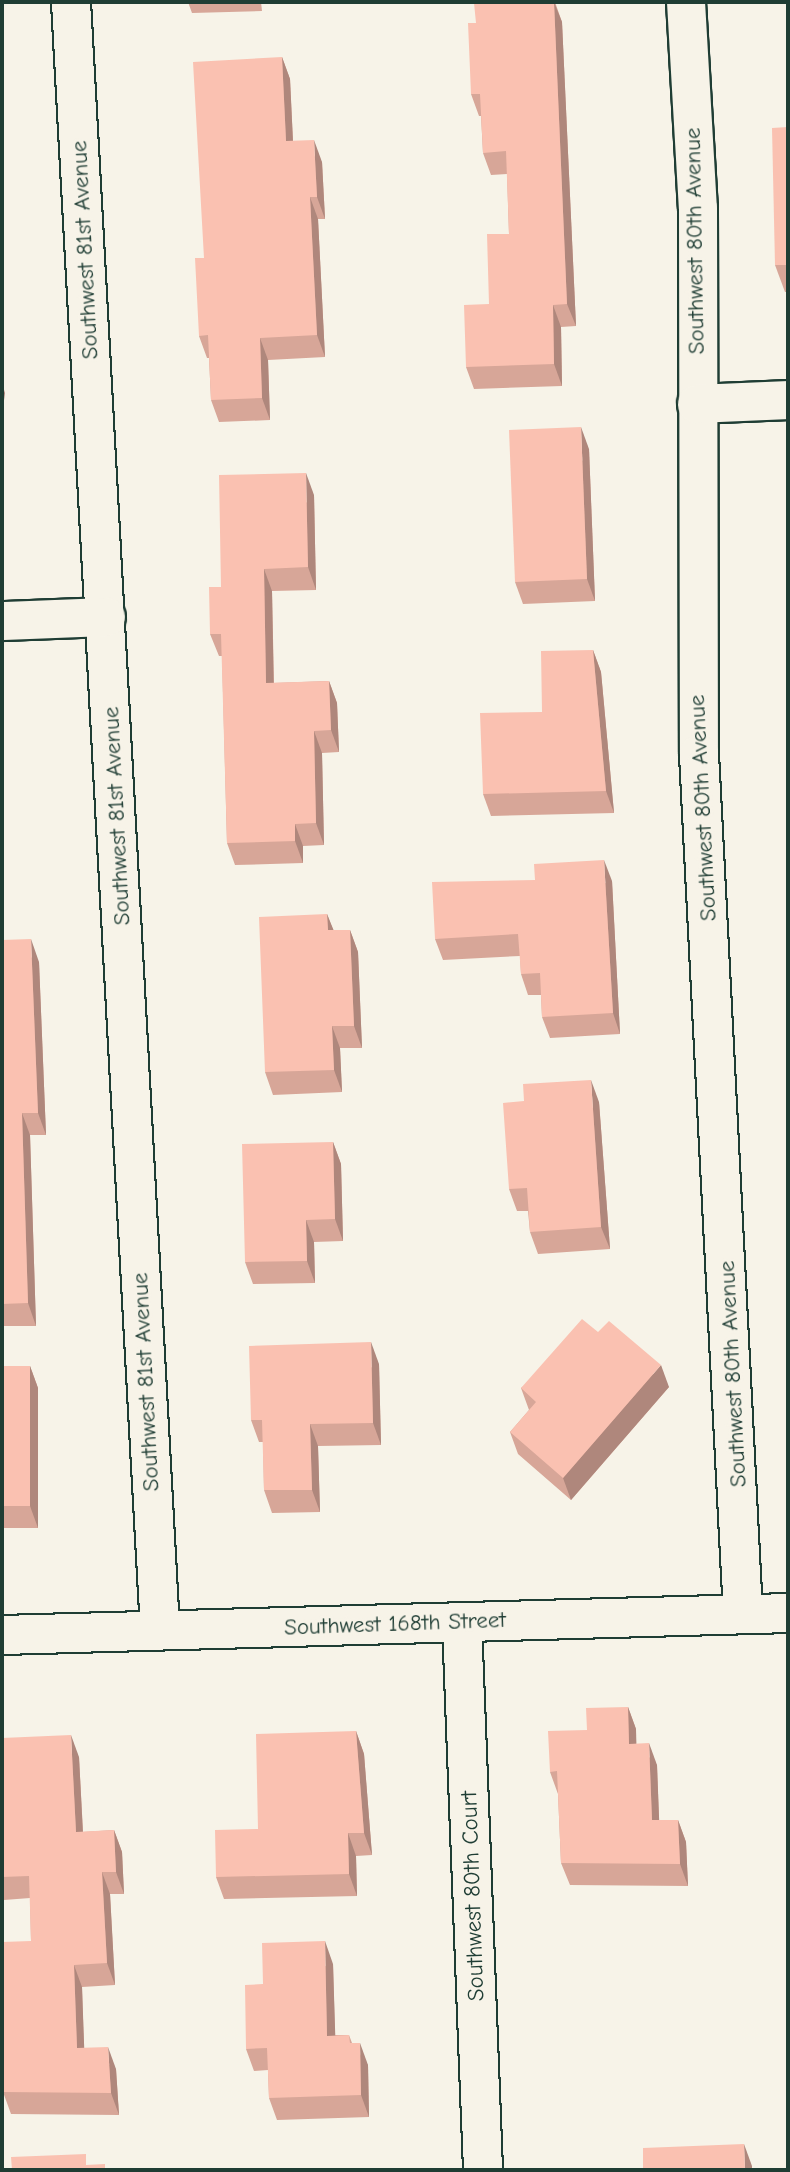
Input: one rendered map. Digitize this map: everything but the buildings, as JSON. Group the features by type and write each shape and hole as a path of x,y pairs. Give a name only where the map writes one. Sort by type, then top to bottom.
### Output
{"street":[{"name":"Southwest 81st Avenue","path":"71,2 160,1630"},
{"name":"Southwest 80th Avenue","path":"686,2 698,208 699,754 743,1614"},
{"path":"697,404 788,400"},
{"path":"2,621 106,617"},
{"name":"Southwest 168th Street","path":"2,1635 788,1613"},
{"name":"Southwest 80th Court","path":"462,1623 483,2170"}]}
